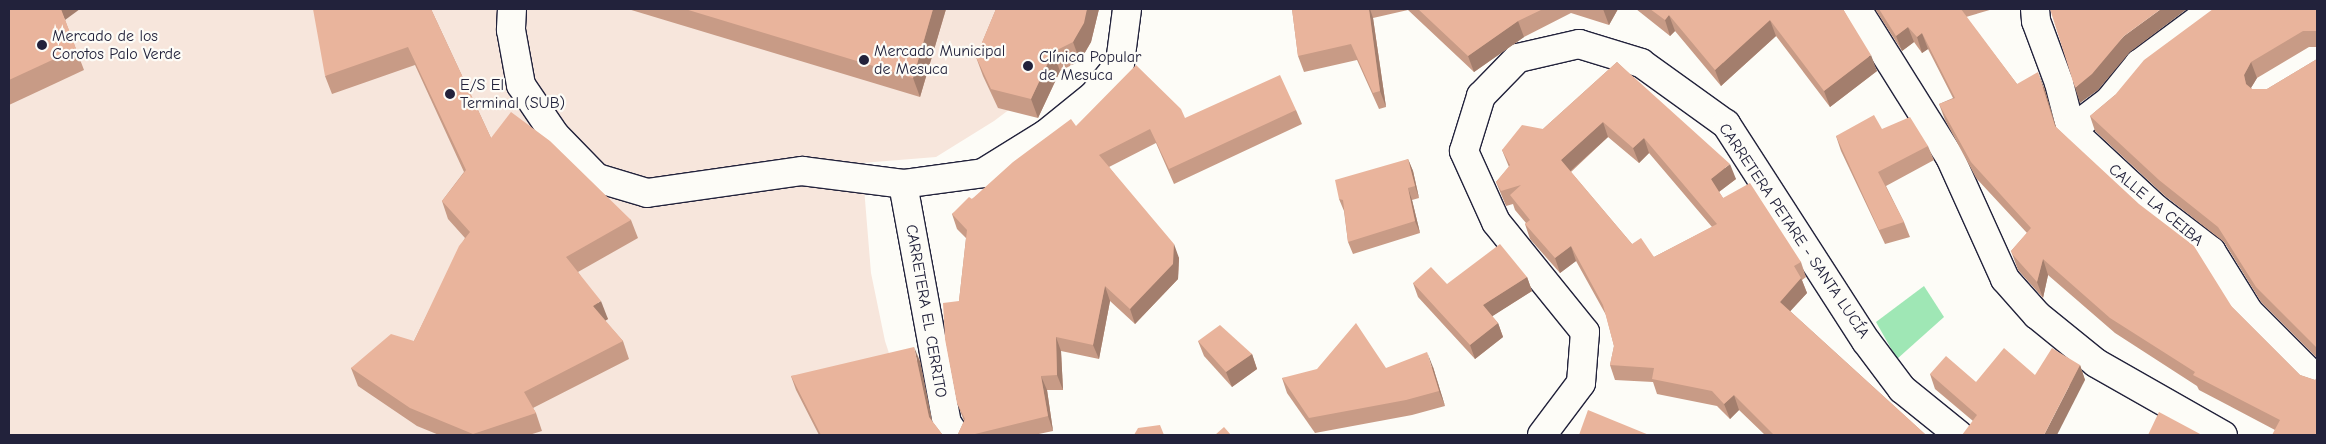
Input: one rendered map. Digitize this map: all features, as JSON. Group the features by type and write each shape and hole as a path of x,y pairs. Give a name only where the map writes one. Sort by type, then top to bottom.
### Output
{"street":[{"path":"512,9 511,30 521,85 555,135 597,178 647,193 802,171 903,184 982,173 1046,134 1092,96 1120,62 1127,9"},
{"path":"1857,9 1950,157 2005,279 2037,315 2096,363 2223,435"},
{"path":"2035,9 2036,21 2059,83 2071,130 2109,101 2139,64 2213,9"},
{"name":"CARRETERA PETARE - SANTA LUCÍA","path":"1542,435 1581,383 1585,332 1496,222 1464,150 1481,96 1518,58 1579,44 1641,62 1726,124 1866,341 1902,389 1959,435"},
{"name":"CALLE LA CEIBA","path":"2071,130 2155,208 2211,251 2249,312 2317,380"},
{"name":"CARRETERA EL CERRITO","path":"903,184 947,423 955,435"}],"shaded area":[{"path":"9,9 1086,9 1055,75 994,121 936,157 862,163 871,273 885,341 916,435 9,435"}],"green space":[{"path":"1924,286 1944,317 1897,359 1876,322"}],"building":[{"name":"Mercado de los Corotos Palo Verde","path":"9,9 61,9 76,49 9,80"},
{"path":"313,9 431,9 491,138 511,112 550,141 631,220 566,257 601,301 593,306 623,341 524,392 536,413 473,434 410,408 351,368 391,334 414,341 459,246 470,232 442,201 466,170 408,47 325,76"},
{"name":"Mercado Municipal de Mesuca","path":"685,9 933,9 913,78"},
{"name":"Clínica Popular de Mesuca","path":"996,9 1087,9 1084,23 1073,42 1053,52 1031,99 991,89 976,57"},
{"path":"1292,9 1369,9 1380,91 1373,93 1351,44 1298,56"},
{"path":"1418,9 1543,9 1518,21 1468,56"},
{"path":"1650,9 1843,9 1871,55 1824,91 1770,20 1715,70 1669,15 1665,20"},
{"path":"1879,9 1961,9 2017,84 2038,72 2055,126 2139,204 2194,246 2232,307 2300,375 2315,380 2317,377 2317,435 2272,435 2280,420 2193,375 2195,372 2110,318 2043,259 2037,282 2011,251 2031,228 1971,162 1939,104 1955,98 1922,33 1917,37 1908,27 1896,36"},
{"path":"2050,9 2161,9 2124,36 2092,74 2075,88"},
{"path":"2213,9 2317,9 2317,31 2303,31 2251,62 2244,75 2246,84 2252,89 2267,89 2317,59 2317,348 2256,287 2218,227 2159,180 2090,116 2115,95 2144,60"},
{"path":"1617,62 1730,164 1711,179 1723,198 1750,183 1801,262 1794,266 1801,278 1780,302 1926,435 1774,435 1734,395 1724,404 1712,391 1652,379 1654,368 1610,365 1614,346 1603,305 1571,246 1555,258 1525,224 1530,220 1510,195 1521,185 1501,191 1496,182 1510,165 1502,150 1522,125 1543,129","holes":["1603,122 1633,148 1644,138 1717,224 1654,257 1641,238 1632,244 1561,160"]},
{"path":"1136,65 1181,109 1185,118 1280,75 1296,110 1169,169 1150,129 1099,155 1174,244 1173,264 1130,309 1105,286 1093,345 1056,337 1057,375 1041,376 1048,416 971,435 821,435 791,376 914,347 929,417 942,434 958,434 965,419 957,403 945,339 943,303 959,301 967,230 952,214 969,197 972,199 1013,162 1071,119 1076,126"},
{"path":"1874,115 1882,129 1910,117 1928,146 1878,172 1904,222 1879,230 1836,136"},
{"path":"1408,159 1415,186 1408,188 1415,221 1348,242 1343,200 1339,199 1335,180"},
{"path":"1500,244 1527,277 1483,305 1498,323 1470,345 1413,283 1431,267 1447,284"},
{"path":"1356,323 1386,368 1427,352 1439,391 1406,400 1309,418 1282,378 1317,369"},
{"path":"1220,325 1252,354 1226,372 1198,341"},
{"path":"2004,348 2035,375 2052,348 2080,365 2044,435 1962,435 1977,415 1930,374 1946,356 1976,382"},
{"path":"1588,410 1649,435 1579,435"},
{"path":"2159,412 2202,435 2148,435"},
{"path":"1160,425 1164,435 1134,435 1138,428"},
{"path":"1224,427 1231,435 1215,435"}],"place":[{"name":"Mercado de los Corotos Palo Verde","path":"42,45"},
{"name":"Mercado Municipal de Mesuca","path":"864,60"},
{"name":"Clínica Popular de Mesuca","path":"1028,66"},
{"name":"E/S El Terminal (SUB)","path":"450,94"}]}
